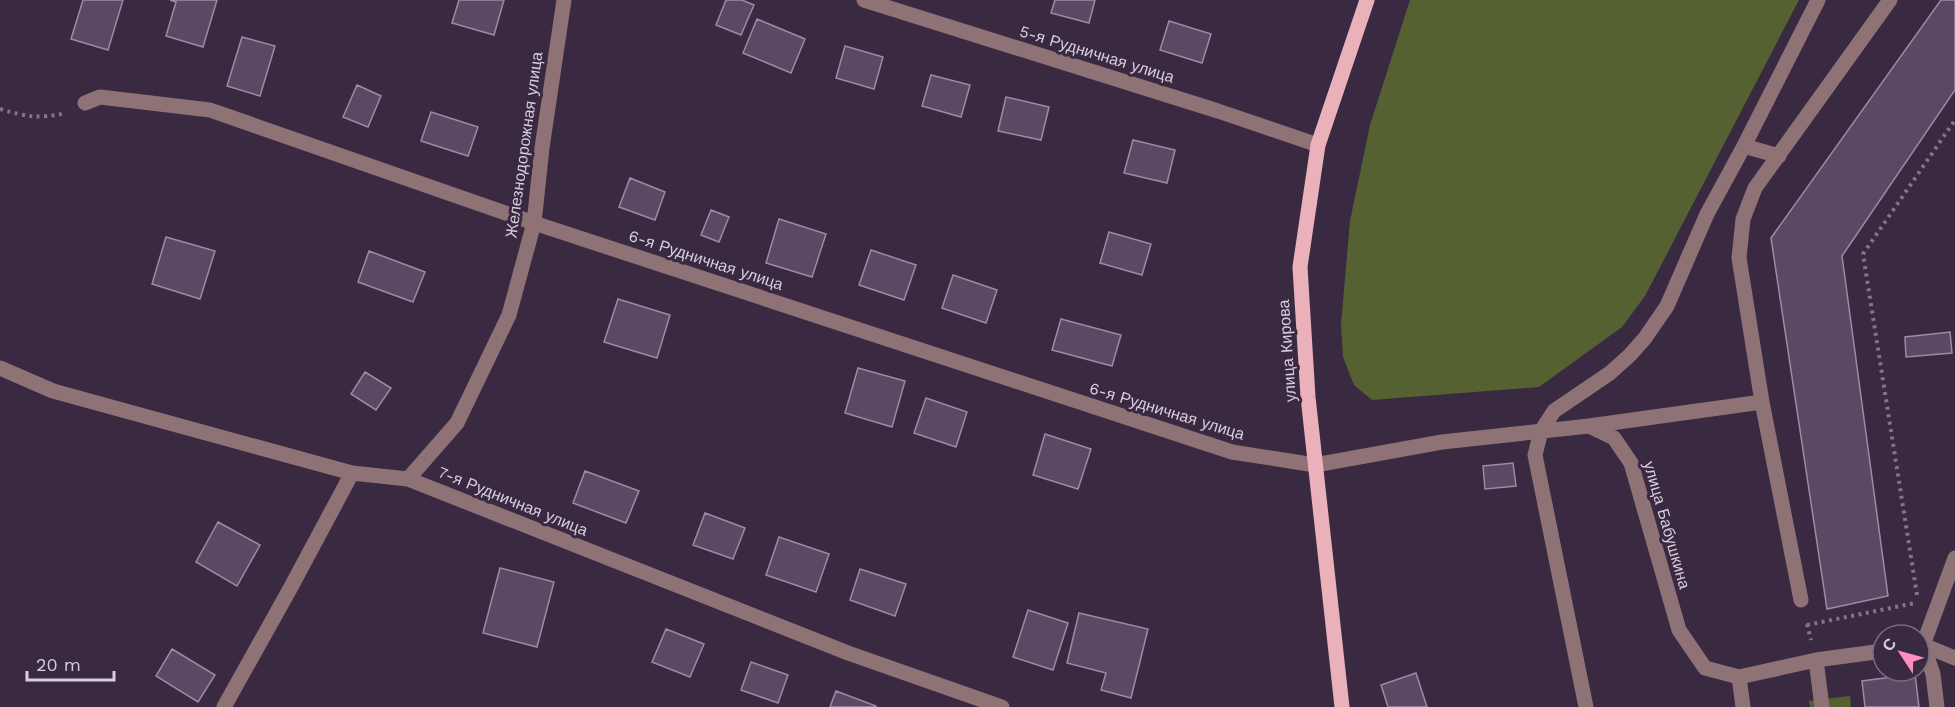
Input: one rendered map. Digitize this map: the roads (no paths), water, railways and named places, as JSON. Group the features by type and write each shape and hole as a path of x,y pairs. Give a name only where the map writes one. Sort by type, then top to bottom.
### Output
{"main road":[{"name":"улица Кирова","path":"1342,707 1308,397 1300,267 1318,145 1367,0"}],"street":[{"name":"Железнодорожная улица","path":"408,479 457,423 509,315 534,223 542,148 564,0"},
{"name":"5-я Рудничная улица","path":"864,0 1218,111 1318,145"},
{"path":"1586,707 1535,455 1541,431 1554,411 1610,373 1630,355 1667,306 1707,214 1818,0"},
{"path":"1801,600 1762,402 1739,258 1743,219 1755,188 1890,0"},
{"name":"6-я Рудничная улица","path":"85,103 100,97 210,110 534,223 1232,452 1315,465"},
{"path":"1744,146 1779,156"},
{"name":"7-я Рудничная улица","path":"0,368 53,391 352,473 408,479 848,653 1002,707"},
{"path":"1315,465 1442,442 1590,426 1762,402"},
{"name":"улица Бабушкина","path":"1590,426 1614,438 1631,463 1679,630 1705,668 1739,677 1816,660 1871,653"},
{"path":"224,707 352,473"},
{"path":"1930,623 1955,558"},
{"path":"1931,649 1955,658"},
{"path":"1816,660 1822,707"},
{"path":"1931,669 1937,707"},
{"path":"1739,677 1743,707"}]}
